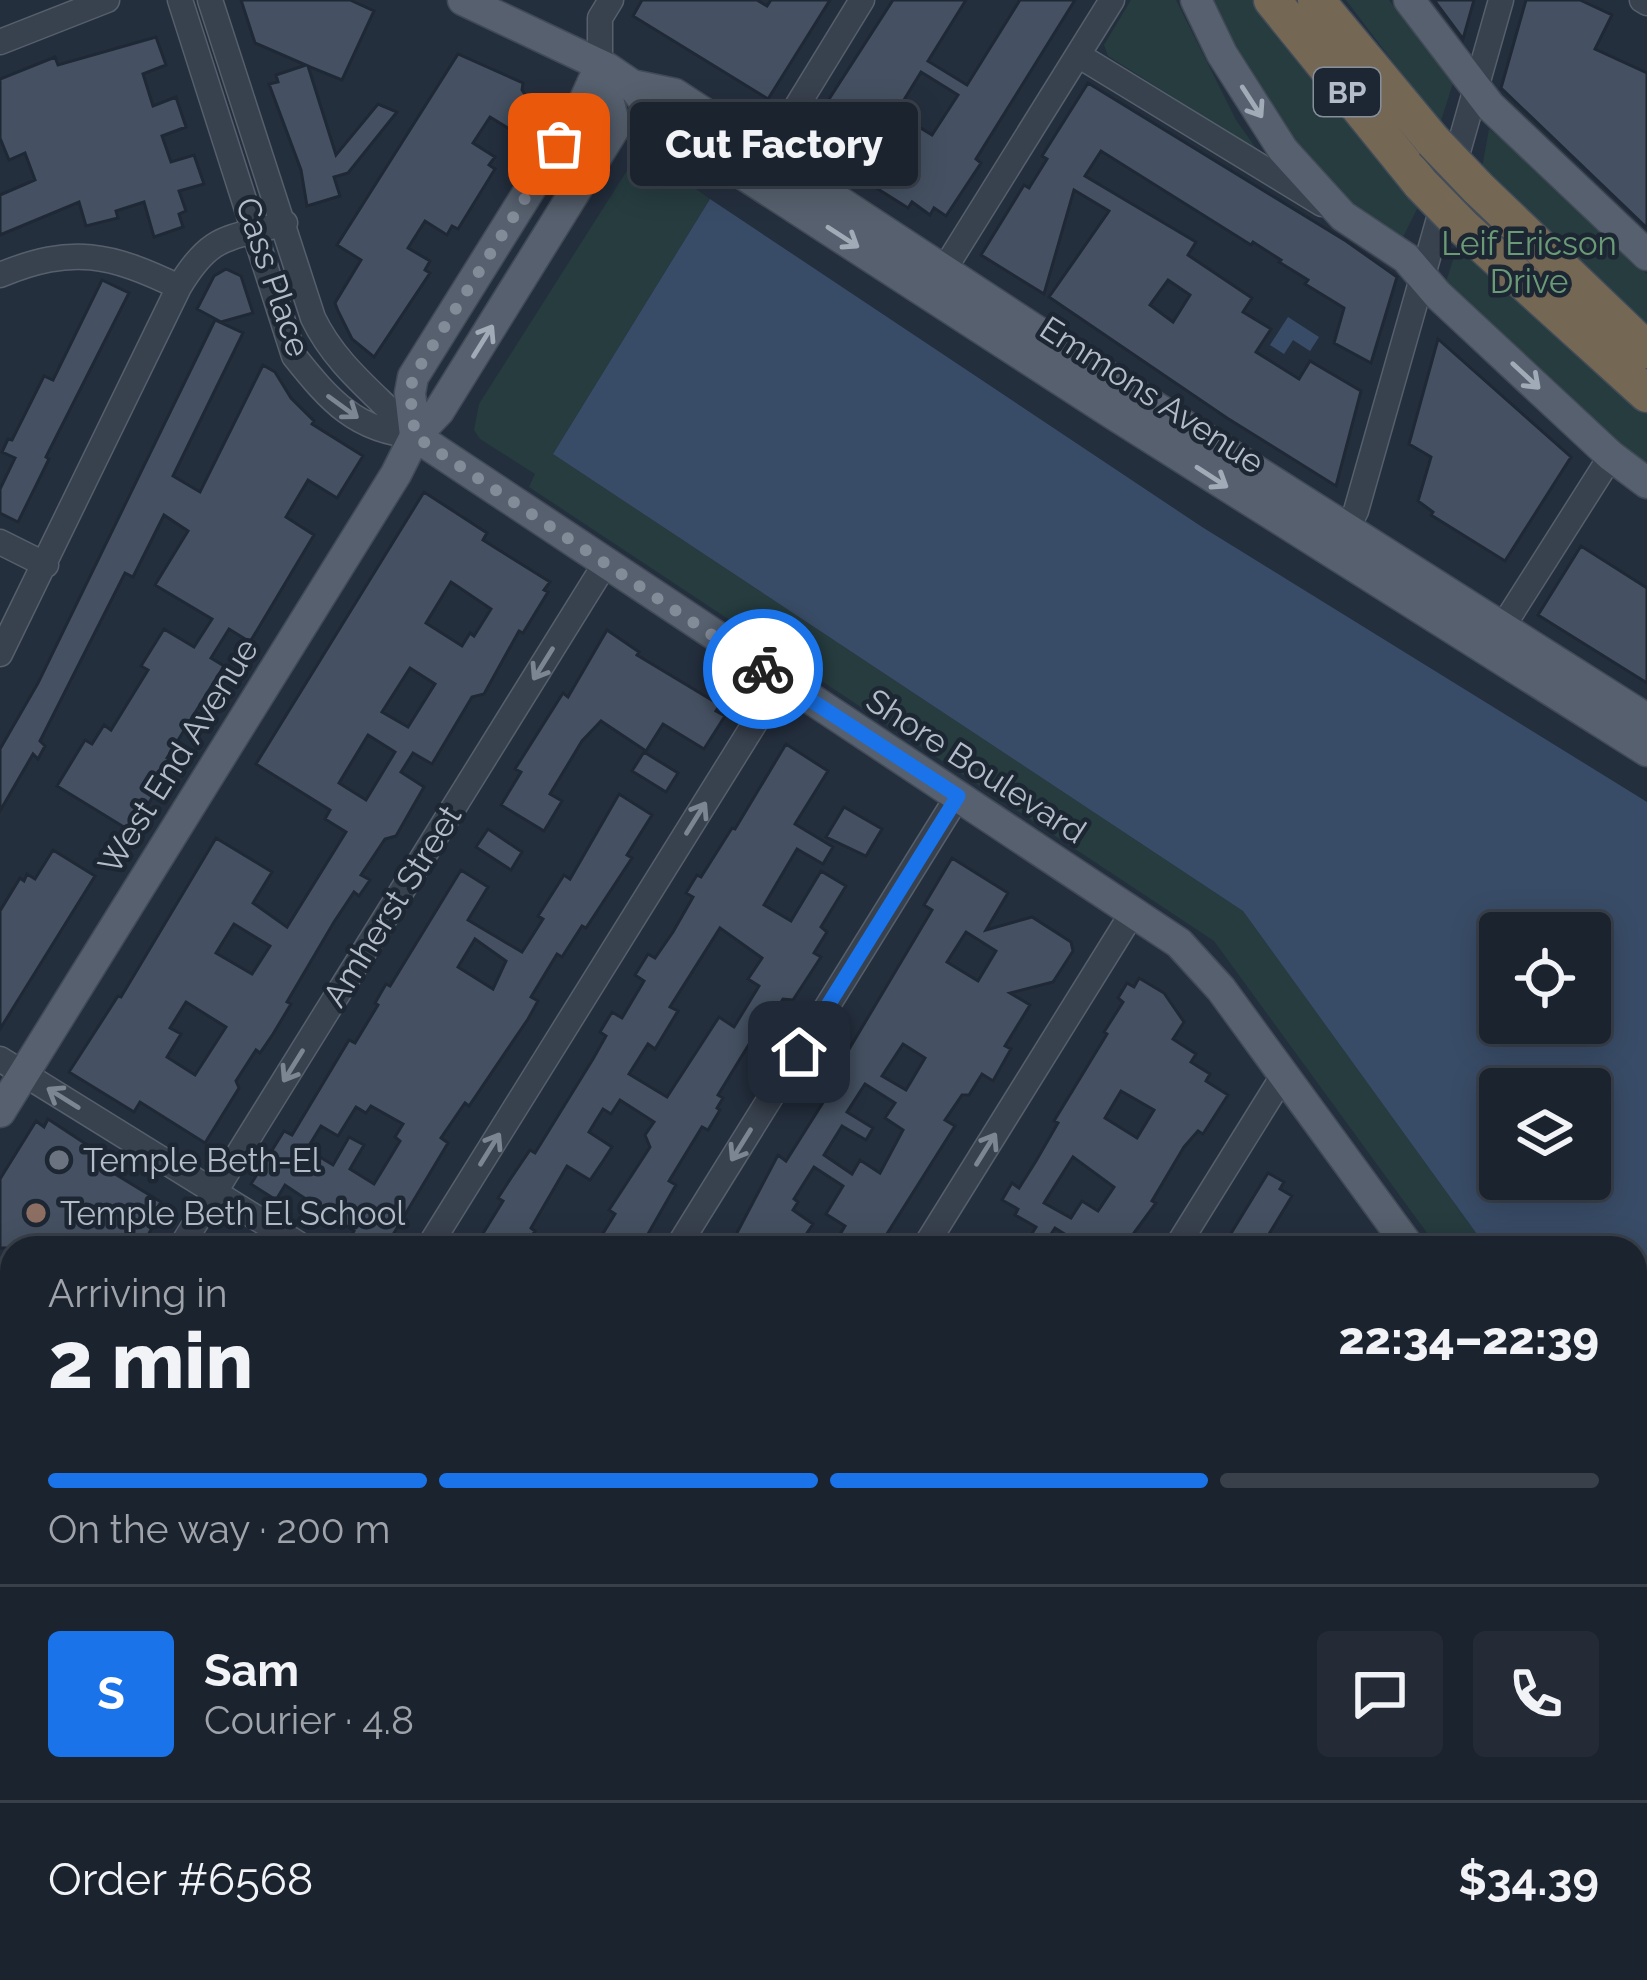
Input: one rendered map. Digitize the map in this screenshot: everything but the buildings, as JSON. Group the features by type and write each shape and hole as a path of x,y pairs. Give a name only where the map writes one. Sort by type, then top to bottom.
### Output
{"highway":[{"name":"BP","path":"1272,0 1421,184 1647,394"},
{"name":"BP","path":"1316,0 1433,141 1647,350"}],"main road":[{"name":"Emmons Avenue","path":"464,0 632,85 675,94 766,155 936,282"},
{"path":"1196,0 1230,67 1283,150 1343,216 1406,258 1611,457 1647,483"},
{"path":"1408,0 1476,89 1647,255"},
{"path":"415,436 413,377 582,106 600,66"},
{"name":"Emmons Avenue","path":"632,85 658,119 936,282 1495,640 1647,751"},
{"name":"Shore Boulevard","path":"415,436 1179,943 1201,963 1401,1236"},
{"name":"West End Avenue","path":"0,1112 12,1066 396,474 415,436"},
{"name":"Emmons Avenue","path":"1495,640 1647,719"}],"street":[{"path":"0,42 107,0"},
{"name":"Cass Place","path":"180,0 294,356 325,394 379,433 415,436"},
{"name":"Cass Place","path":"210,0 313,318 325,342 357,381 415,436"},
{"path":"600,66 600,18 611,0"},
{"path":"766,155 862,0"},
{"path":"936,282 1112,0"},
{"path":"1340,541 1356,512 1501,0"},
{"path":"1078,55 1343,216"},
{"path":"0,654 199,254 218,242 285,223"},
{"path":"0,275 56,256 82,255 133,265 179,287"},
{"path":"1495,640 1611,457"},
{"path":"0,542 46,565"},
{"name":"Amherst Street","path":"187,1236 605,564"},
{"path":"435,1236 782,681"},
{"path":"684,1236 958,796"},
{"path":"931,1236 1132,912"},
{"path":"12,1066 286,1236"},
{"path":"1183,1236 1283,1076"}],"green space":[{"path":"1131,0 1176,0 1236,120 1258,151 1108,56 1104,45"},
{"path":"1213,0 1254,0 1308,73 1420,203 1401,241 1347,203 1305,159 1271,108"},
{"path":"1346,0 1389,0 1453,83 1440,124"},
{"name":"Leif Ericson Drive","path":"1489,129 1647,274 1647,465 1446,282 1482,168"},
{"path":"640,150 710,199 553,454 1243,911 1478,1236 1429,1236 1214,941 529,487 535,474 480,439 474,430 479,404"}],"water":[{"path":"710,199 1202,527 1647,802 1647,1236 1478,1236 1243,911 553,454"},
{"path":"1288,317 1319,337 1310,351 1293,340 1284,354 1270,345"}],"way so far":[{"path":"559,144 413,377 415,436 763,669"}],"place":[{"name":"Cut Factory","path":"559,144"},
{"name":"Temple Beth-El","path":"59,1160"},
{"name":"Temple Beth El School","path":"36,1213"}],"route":[{"path":"763,669 958,796 799,1052"}]}
